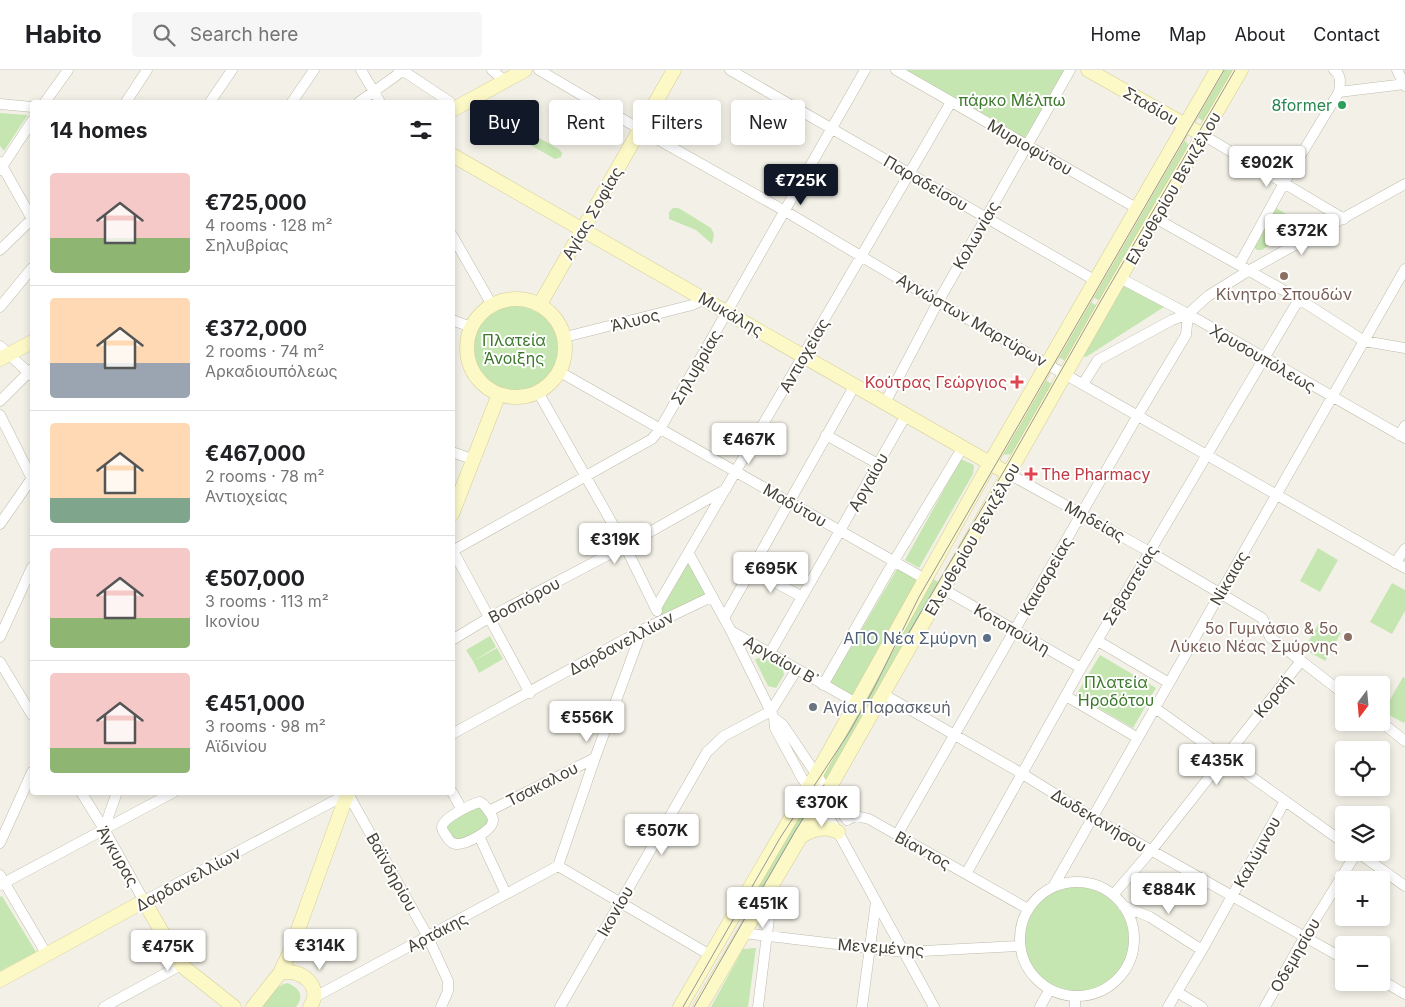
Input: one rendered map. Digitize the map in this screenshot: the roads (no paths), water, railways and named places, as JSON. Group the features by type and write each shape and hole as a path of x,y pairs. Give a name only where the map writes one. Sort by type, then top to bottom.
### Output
{"street":[{"path":"46,100 68,70"},
{"path":"127,100 147,70"},
{"path":"211,100 232,70"},
{"path":"293,100 314,70"},
{"path":"361,70 378,100"},
{"path":"362,100 401,70 444,100"},
{"path":"492,70 505,81"},
{"path":"455,105 525,70"},
{"name":"Αγνώστων Μαρτύρων","path":"540,70 633,126"},
{"name":"Αγίας Σοφίας","path":"657,100 674,70"},
{"name":"Παραδείσου","path":"730,70 1096,281"},
{"name":"Σηλυβρίας","path":"455,548 652,439 660,429 865,70"},
{"name":"Μυριοφύτου","path":"896,70 1138,209"},
{"name":"Κολωνίας","path":"885,403 938,302 1070,70"},
{"name":"Σταδίου","path":"1088,70 1203,135 1344,219"},
{"name":"Ελευθερίου Βενιζέλου","path":"680,1007 816,775 990,463 1217,70"},
{"name":"Ελευθερίου Βενιζέλου","path":"700,1007 823,798 1241,70"},
{"path":"1239,265 1284,183 1339,92 1341,81 1334,70"},
{"path":"1339,92 1405,85 1397,70"},
{"name":"Αντιοχείας","path":"656,608 951,102"},
{"path":"0,104 30,107"},
{"path":"30,124 1,166 30,216"},
{"name":"Αγίας Σοφίας","path":"540,304 633,142"},
{"name":"Αγνώστων Μαρτύρων","path":"667,145 1405,568"},
{"name":"Μυκάλης","path":"455,157 1009,474"},
{"path":"1083,384 1098,360 1172,320 1188,314 1208,296 1248,270 1405,184"},
{"path":"1155,218 1299,299 1364,341 1405,348"},
{"path":"0,250 30,221"},
{"path":"455,240 492,305"},
{"name":"Νίκαιας","path":"1053,887 1405,269"},
{"path":"0,307 30,270"},
{"name":"Χρυσουπόλεως","path":"1120,278 1188,314 1402,437"},
{"path":"506,299 524,299 540,304 556,318 565,337 566,353 560,372 551,383 538,392 521,397 499,394 483,385 472,370 467,351 467,341 471,327 480,314 492,305 506,299"},
{"name":"Άλυος","path":"565,337 692,305 705,299"},
{"name":"Σεβαστείας","path":"966,874 1021,773 1299,299"},
{"name":"Καισαρείας","path":"897,835 1138,415 1186,335 1188,314"},
{"path":"455,321 471,327"},
{"path":"3,353 30,343"},
{"path":"3,353 30,372"},
{"name":"Μαδύτου","path":"560,372 925,579"},
{"path":"0,401 30,374"},
{"path":"724,618 855,385"},
{"path":"538,392 625,546 662,621"},
{"path":"455,506 499,394"},
{"path":"0,415 30,474"},
{"name":"Αργαίου","path":"770,653 906,415"},
{"path":"1402,437 1405,426"},
{"path":"826,434 878,464"},
{"path":"823,685 963,447"},
{"path":"455,453 472,459"},
{"name":"Μηδείας","path":"1009,474 1082,513 1262,618 1270,638 1335,687"},
{"path":"0,524 30,481"},
{"name":"Βοσπόρου","path":"455,638 490,617 625,546 727,488"},
{"path":"1395,563 1405,549"},
{"path":"455,553 530,693"},
{"path":"688,554 731,631 773,715 775,728 808,787 847,820 838,832"},
{"path":"751,569 802,597"},
{"path":"0,637 30,571"},
{"name":"Κοτοπούλη","path":"943,589 1082,668"},
{"name":"Δαρδανελλίων","path":"455,732 642,630 711,597"},
{"path":"642,630 558,866 710,955"},
{"name":"Αργαίου Β᾽","path":"731,631 856,703"},
{"path":"1098,641 1169,683"},
{"name":"Κοραή","path":"1113,895 1151,851 1301,661"},
{"path":"0,662 30,712"},
{"path":"773,715 797,669"},
{"name":"Δωδεκανήσου","path":"883,694 1021,773 1092,818 1335,954"},
{"path":"1066,696 1138,738"},
{"path":"1155,708 1335,837"},
{"path":"773,715 783,725 816,775 823,798 838,832 934,1007"},
{"name":"Ικονίου","path":"560,1007 707,752 724,736 773,715"},
{"path":"1390,729 1405,741"},
{"name":"Τσακαλου","path":"489,811 595,758"},
{"path":"0,843 30,776"},
{"name":"Άγκυρας","path":"83,795 181,965 234,1007"},
{"path":"104,830 116,795"},
{"path":"47,955 1,881 104,830 168,795"},
{"name":"Δαρδανελλίων","path":"0,980 344,795"},
{"path":"253,1007 280,973 290,952 347,795"},
{"name":"Βαϊνδηρίου","path":"349,795 428,937 448,982 448,991 442,1007"},
{"path":"454,795 462,810"},
{"name":"Καλύμνου","path":"1168,1007 1285,801"},
{"path":"480,802 484,804 489,811 493,820 492,825 479,836 465,842 455,844 450,842 442,831 442,825 445,820 474,803 480,802"},
{"name":"Βίαντος","path":"847,820 856,816 863,816 1028,909"},
{"path":"800,837 809,831 820,829 838,832"},
{"path":"479,836 506,894"},
{"name":"Οδεμησίου","path":"1265,1007 1352,861"},
{"path":"1370,861 1405,886"},
{"name":"Αρτάκης","path":"312,1002 558,866"},
{"path":"758,1007 773,882"},
{"path":"1076,882 1100,887 1113,895 1123,906 1132,924 1133,933 1132,955 1114,982 1105,988 1085,995 1075,996 1062,994 1050,989 1035,978 1029,971 1022,955 1020,930 1028,909 1037,898 1053,887 1064,883 1076,882"},
{"path":"862,1007 876,902"},
{"path":"1123,906 1150,917 1202,950"},
{"name":"Μενεμένης","path":"743,933 904,952 1020,946"},
{"path":"104,1007 181,965"},
{"path":"280,973 294,972 308,980 314,987 312,1002"},
{"path":"1390,985 1405,994"},
{"path":"1040,1007 1050,989"},
{"path":"1177,992 1202,1007"},
{"path":"1074,1007 1075,996"}],"tram line":[{"path":"683,1007 780,838 850,731 873,690 919,597 1224,70"},
{"path":"904,641 1235,70"},
{"path":"694,1007 794,833 824,785"}],"place":[{"name":"8former","path":"1342,105"},
{"name":"Κίνητρο Σπουδών","path":"1284,276"},
{"name":"Κούτρας Γεώργιος","path":"1017,382"},
{"name":"The Pharmacy","path":"1031,474"},
{"name":"5ο Γυμνάσιο & 5ο Λύκειο Νέας Σμύρνης","path":"1348,637"},
{"name":"ΑΠΟ Νέα Σμύρνη","path":"987,638"},
{"name":"Αγία Παρασκευή","path":"813,707"}],"park label":[{"name":"πάρκο Μέλπω","path":"1012,100"},
{"name":"Πλατεία Άνοιξης","path":"514,349"},
{"name":"Πλατεία Ηροδότου","path":"1116,691"}]}
